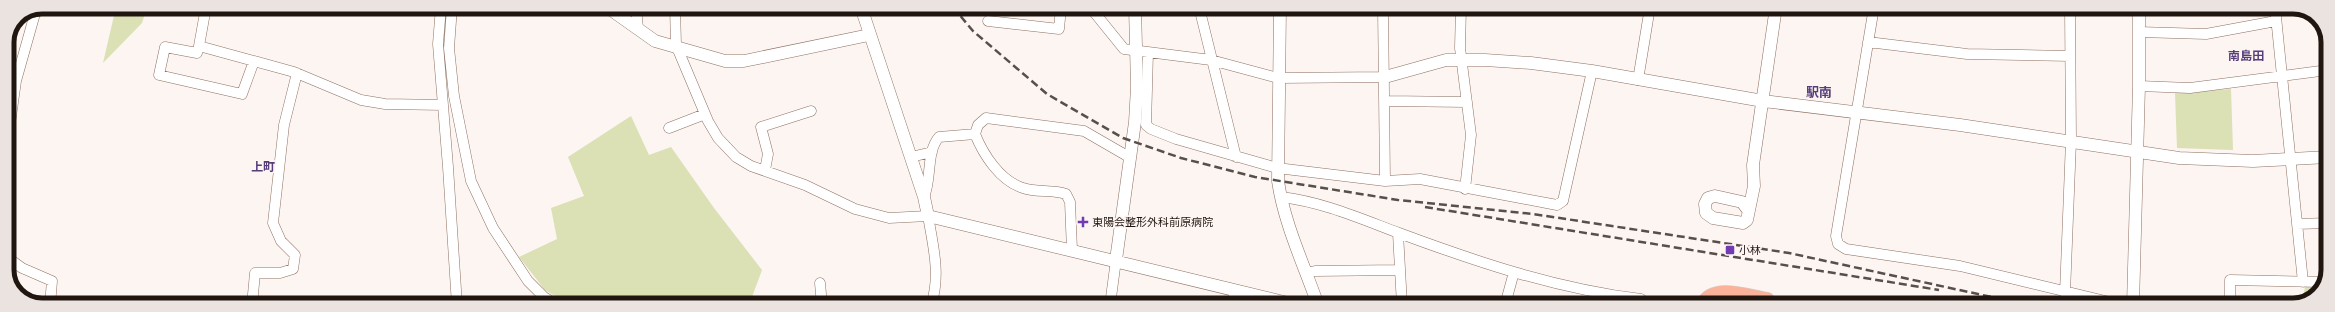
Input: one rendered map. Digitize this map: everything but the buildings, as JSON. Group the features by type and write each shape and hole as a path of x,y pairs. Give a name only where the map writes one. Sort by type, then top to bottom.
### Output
{"main road":[{"path":"1708,298 1709,296 1720,293 1754,298"}],"street":[{"path":"205,14 199,46 196,53 165,47 159,75 242,94 254,61"},
{"path":"440,14 438,44 457,298"},
{"path":"451,14 449,48 452,76 465,159 471,181 492,228 528,281 546,298"},
{"path":"618,14 655,41 725,61 744,61 870,36"},
{"path":"637,14 638,29"},
{"path":"675,14 676,46 705,114 718,138 736,157 805,185 855,209 889,218 928,216 1116,260 1260,298"},
{"path":"863,14 924,196 935,250 936,275 932,298"},
{"path":"988,21 1059,29 1060,14"},
{"path":"1096,14 1124,49 1211,60 1278,78 1385,77 1398,75 1435,62 1462,60 1531,63 1592,71 1763,102 1856,112 2071,141 2137,152 2210,160 2291,160 2321,158"},
{"path":"1137,14 1142,52 1146,122 1148,127 1176,139 1277,168 1385,181 1420,179 1464,189 1555,205 1561,204 1592,71"},
{"path":"1201,14 1236,157"},
{"path":"1280,14 1277,168 1281,197 1316,298"},
{"path":"1383,14 1386,101 1385,181"},
{"path":"1461,14 1462,60 1471,135 1464,189"},
{"path":"1638,80 1649,14"},
{"path":"1728,199 1738,195 1744,189 1753,165 1775,14"},
{"path":"1873,14 1836,236 1838,244 1841,247 1960,266 2089,298"},
{"path":"2065,293 2071,141 2068,14"},
{"path":"2133,298 2139,86 2139,14"},
{"path":"2276,14 2303,282"},
{"path":"14,96 16,82 34,16"},
{"path":"2138,32 2206,34 2276,21"},
{"path":"1868,42 1967,54 2070,56"},
{"path":"199,46 297,74 361,100 385,104 443,105"},
{"path":"1111,298 1129,157 1135,122 1142,52"},
{"path":"2139,86 2190,88 2321,71"},
{"path":"253,298 255,273 280,273 293,269 295,254 281,242 273,223 284,125 297,74"},
{"path":"1386,101 1467,102"},
{"path":"765,170 768,154 761,127 811,111"},
{"path":"669,128 705,114"},
{"path":"1072,250 1070,202 1066,194 1056,191 1023,188 1001,174 983,154 975,134 978,125 986,118 1084,131 1129,157"},
{"path":"924,196 929,185 933,144 939,137 975,134"},
{"path":"911,157 932,152"},
{"path":"1748,210 1742,202 1715,196 1708,198 1705,204 1706,213 1713,218 1743,223 1747,220 1754,186 1753,165"},
{"path":"1281,197 1307,200 1328,206 1398,233 1560,286 1597,294 1632,298"},
{"path":"2297,224 2321,223"},
{"path":"1398,233 1402,298"},
{"path":"14,263 22,268 52,281 51,298"},
{"path":"1307,273 1315,271 1400,270"},
{"path":"1507,298 1514,272"},
{"path":"2230,298 2230,280 2318,282"},
{"path":"820,283 821,298"},
{"path":"1233,298 1236,291"}],"green space":[{"path":"114,14 145,14 142,23 103,63"},
{"path":"2231,89 2233,150 2177,148 2175,93"},
{"path":"631,116 649,155 671,147 714,208 762,270 752,298 558,298 545,290 519,257 557,239 551,208 584,196 568,157"},
{"path":"2305,286 2315,287 2311,291 2304,295"}],"railway":[{"path":"959,14 973,31 1047,94 1123,138 1181,158 1255,177 1398,200 1533,214 1789,253 1996,298"},
{"path":"1425,207 1939,290"}],"place":[{"name":"東陽会整形外科前原病院","path":"1083,222"},
{"name":"小林","path":"1730,250"}],"district":[{"name":"南島田","path":"2246,56"},
{"name":"駅南","path":"1819,92"},
{"name":"上町","path":"263,167"}]}
